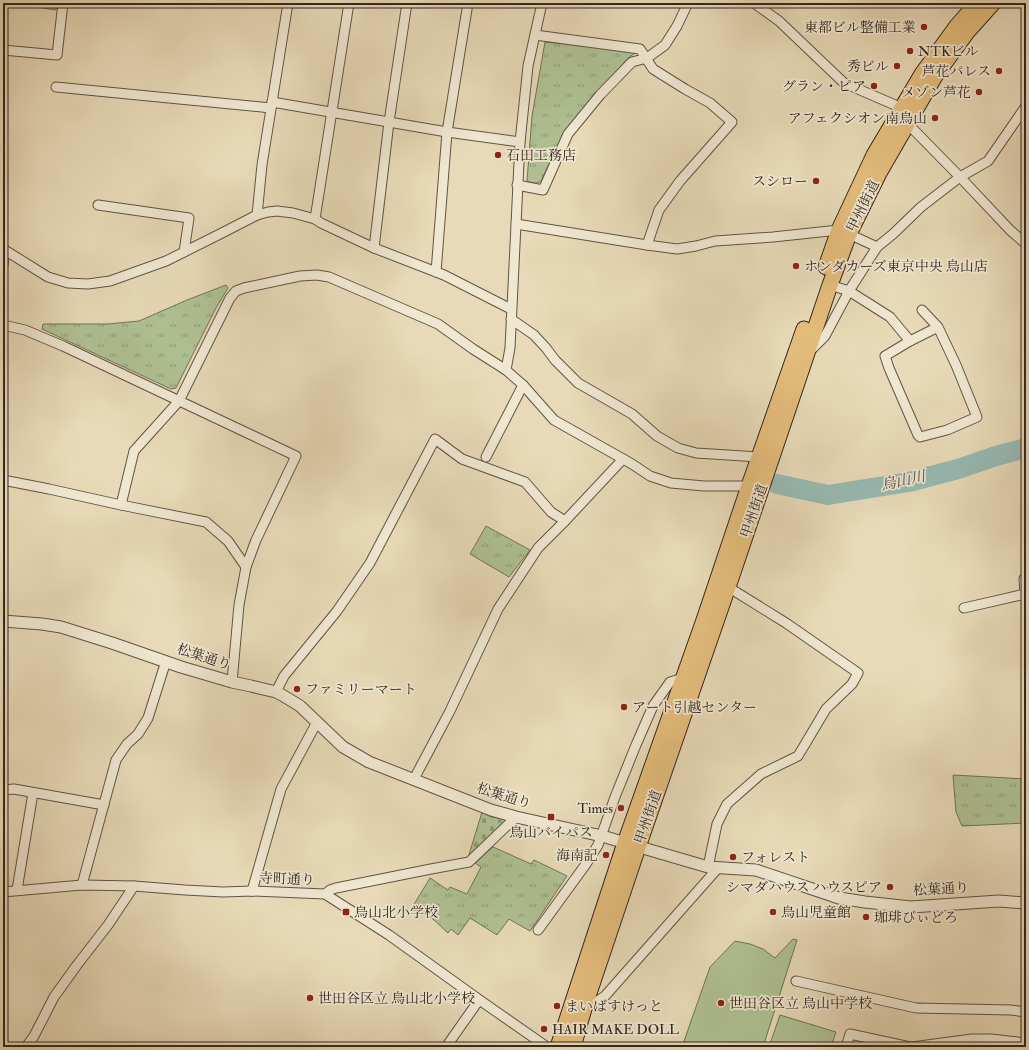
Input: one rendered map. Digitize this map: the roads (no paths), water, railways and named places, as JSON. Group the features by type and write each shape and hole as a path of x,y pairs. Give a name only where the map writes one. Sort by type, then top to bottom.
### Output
{"highway":[{"name":"甲州街道","path":"573,1047 631,845 683,678 759,457 844,232 874,155 922,74 957,26 977,3"},
{"name":"甲州街道","path":"558,1047 631,845 728,587 830,285 844,232 935,76 968,32 993,3"}],"street":[{"path":"3,50 57,55 63,3"},
{"path":"257,215 262,165 288,3"},
{"path":"315,219 349,3"},
{"path":"374,248 389,122 407,3"},
{"path":"436,272 447,132 468,3"},
{"path":"506,370 510,348 520,142 528,66 542,3"},
{"path":"517,185 543,190 568,134 600,96 632,62 646,58 665,46 688,3"},
{"path":"754,3 779,21 844,83 902,108"},
{"path":"535,35 640,49 653,70 710,103 732,122 680,181 659,210 648,245"},
{"path":"56,87 271,105 520,142"},
{"path":"806,354 825,336 849,291 877,247 922,207 960,177 988,161 1026,106"},
{"path":"907,123 1010,230 1026,244"},
{"path":"98,205 189,218 184,252"},
{"path":"3,265 4,250 48,277 68,283 88,284 110,281 166,261 257,215 277,211 315,219 374,248 436,272 511,309"},
{"path":"516,224 677,249 715,241 844,232 877,247"},
{"path":"121,505 134,451 179,401 230,298 236,291 244,288 300,276 317,275 329,277 438,324 506,370 554,420 632,464 650,476 671,483 704,486 749,486"},
{"path":"830,285 849,291 890,317 910,341"},
{"path":"922,310 938,327 956,365 977,417 947,430 920,437 885,356 938,327"},
{"path":"511,319 534,335 555,360 578,383 632,414 657,436 678,448 696,453 759,457"},
{"path":"3,325 25,330 63,346 296,456 256,540 246,567 239,605 232,682"},
{"path":"486,457 523,386"},
{"path":"276,692 284,676 337,611 370,563 435,439 462,459 525,482 551,512 565,521"},
{"path":"414,779 450,711 498,609 538,548 623,459"},
{"path":"3,480 206,522 228,541 246,567"},
{"path":"964,608 1025,594 1024,579 1026,578"},
{"path":"586,1002 596,1002 605,996 713,867 717,824 727,804 761,774 798,756 826,709 852,684 858,673 786,623 728,587"},
{"name":"松葉通り","path":"3,621 61,627 232,682 276,692 300,706 343,747 369,762 492,810 516,817 602,836 713,867 756,870 839,898 911,907 999,901 1026,903"},
{"path":"82,886 116,760 127,744 138,734 148,718 166,661"},
{"path":"538,930 598,845 617,791 653,706 670,682 683,678"},
{"path":"252,891 281,789 317,722"},
{"path":"3,790 14,789 104,804"},
{"path":"17,890 33,793"},
{"path":"325,894 336,888 468,862 516,817"},
{"name":"寺町通り","path":"3,892 82,886 134,886 223,892 252,891 325,894 389,935 547,1047"},
{"path":"26,1047 34,1036 54,997 108,925 134,886"},
{"path":"796,981 916,1008 1011,1010 1026,1012"},
{"path":"446,1047 479,1000"},
{"path":"846,1047 850,1034 911,1047 972,1043 991,1039 1026,1043"}],"waterway":[{"name":"烏山川","path":"777,484 828,495 909,482 1026,448"}],"place":[{"name":"東都ビル整備工業","path":"924,27"},
{"name":"NTKビル","path":"910,51"},
{"name":"秀ビル","path":"897,66"},
{"name":"芦花パレス","path":"999,71"},
{"name":"グラン・ピア","path":"874,86"},
{"name":"メゾン芦花","path":"979,92"},
{"name":"アフェクシオン南烏山","path":"935,118"},
{"name":"石田工務店","path":"498,155"},
{"name":"スシロー","path":"816,181"},
{"name":"ホンダカーズ東京中央 烏山店","path":"796,266"},
{"name":"ファミリーマート","path":"297,689"},
{"name":"アート引越センター","path":"624,707"},
{"name":"Times","path":"621,808"},
{"name":"烏山バイパス","path":"551,817"},
{"name":"海南記","path":"606,855"},
{"name":"フォレスト","path":"733,857"},
{"name":"シマダハウス ハウスピア","path":"890,887"},
{"name":"烏山北小学校","path":"346,912"},
{"name":"烏山児童館","path":"773,912"},
{"name":"珈琲びぃどろ","path":"866,917"},
{"name":"世田谷区立 烏山北小学校","path":"310,998"},
{"name":"世田谷区立 烏山中学校","path":"721,1003"},
{"name":"まいばすけっと","path":"557,1006"},
{"name":"HAIR MAKE DOLL","path":"544,1029"}]}
